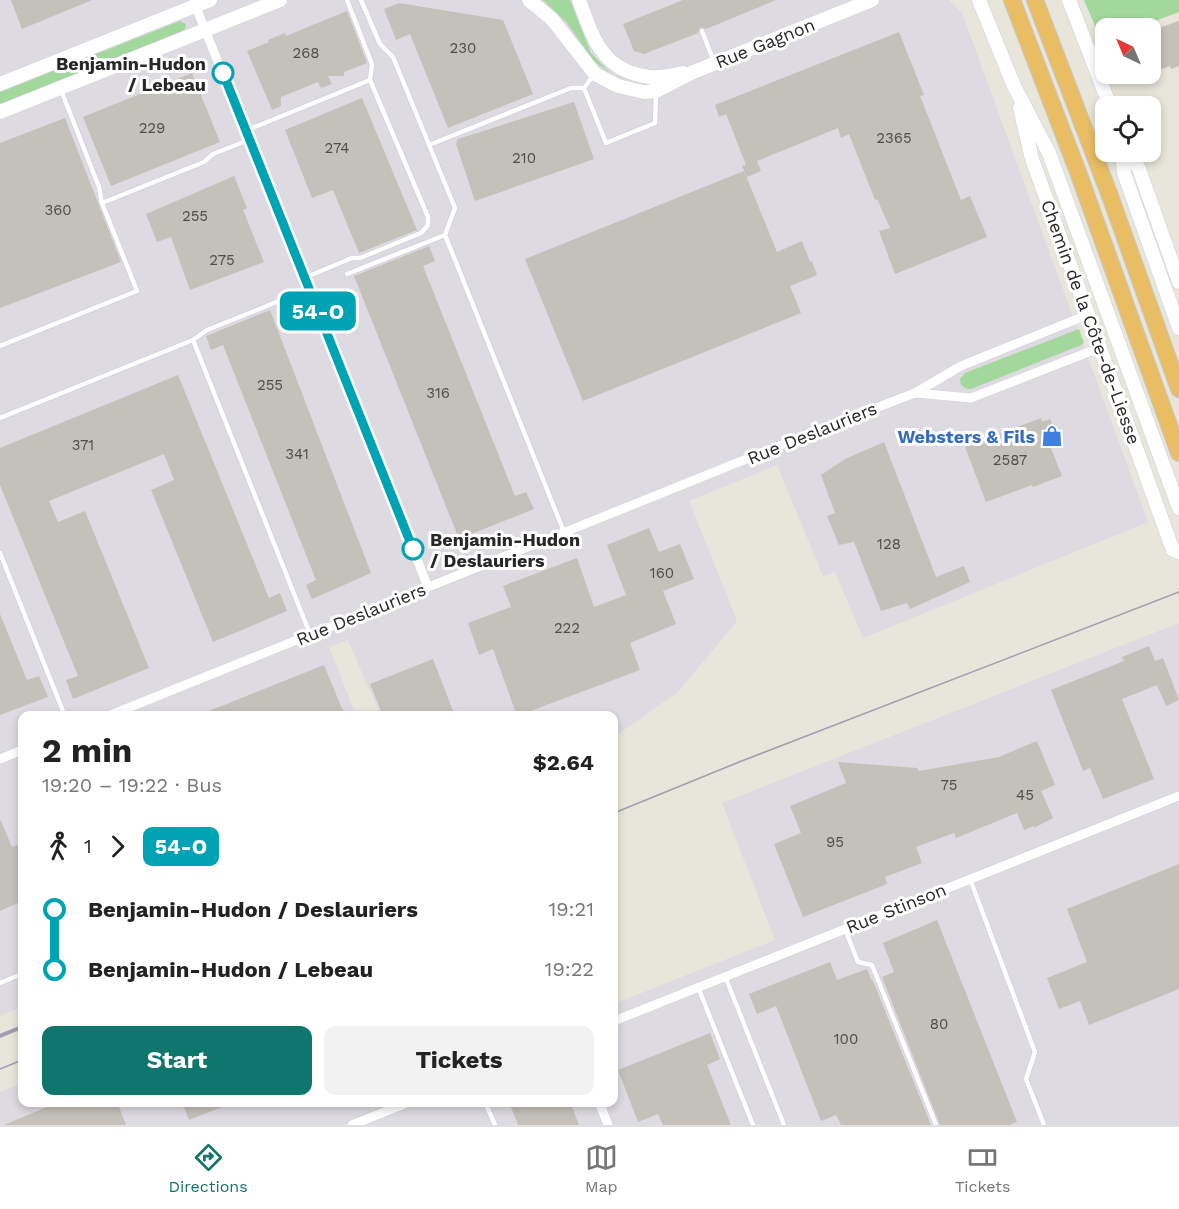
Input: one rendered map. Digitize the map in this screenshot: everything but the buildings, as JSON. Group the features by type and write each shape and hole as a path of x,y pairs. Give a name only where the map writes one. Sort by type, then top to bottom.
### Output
{"highway":[{"path":"1012,0 1053,106 1179,453"},
{"path":"1035,0 1110,196 1179,389"}],"street":[{"path":"0,84 194,3 210,0"},
{"path":"0,112 280,0"},
{"path":"529,0 552,19 595,74 609,82 630,90 656,91 691,72"},
{"path":"579,0 598,46 603,54 618,66 627,71 653,77 691,72"},
{"name":"Rue Gagnon","path":"691,72 872,0"},
{"name":"Chemin de la Côte-de-Liesse","path":"979,0 1014,86 1049,153 1179,508"},
{"path":"1069,0 1106,96"},
{"path":"194,3 428,587"},
{"name":"Chemin de la Côte-de-Liesse","path":"1014,86 1032,159 1087,315 1171,545 1173,550 1179,552"},
{"path":"1123,162 1124,173 1179,328"},
{"path":"1135,162 1179,282"},
{"name":"Rue Deslauriers","path":"120,711 845,419 915,393 961,366 1087,315"},
{"name":"Rue Deslauriers","path":"915,393 971,398 1099,348"},
{"path":"0,759 18,752"},
{"name":"Rue Stinson","path":"618,1019 1179,796"},
{"path":"352,1125 397,1107"},
{"path":"601,1107 608,1125"}],"lane":[{"path":"304,278 421,233 428,225 428,217 370,80 372,64 347,0"},
{"path":"361,0 380,44 393,57 455,208 445,235 564,532"},
{"path":"702,31 714,63"},
{"path":"584,88 595,74"},
{"path":"102,203 204,162 213,154 247,135 370,80"},
{"path":"0,346 137,291 60,87"},
{"path":"429,145 571,88 584,88"},
{"path":"584,88 606,143 655,123 656,91"},
{"path":"347,274 445,235"},
{"path":"0,418 193,340 207,330 309,289"},
{"path":"193,340 310,634"},
{"path":"0,553 63,711"},
{"path":"970,879 1035,1052 1026,1079 1044,1125"},
{"path":"845,929 858,962 872,965 936,1125"},
{"path":"0,983 18,976"},
{"path":"725,976 784,1125"},
{"path":"698,987 753,1125"},
{"path":"487,1107 495,1125"}],"shaded area":[{"path":"0,0 949,0 962,13 1148,522 863,638 835,572 823,576 777,465 689,501 737,621 678,692 618,734 618,711 378,711 348,640 329,647 354,711 18,711 18,1009 0,1016"},
{"path":"1179,623 1179,1125 0,1125 0,1092 18,1085 18,1107 618,1107 618,1002 775,940 722,803"}],"green space":[{"path":"543,0 570,0 591,53 611,74 594,61 567,23"},
{"path":"1084,0 1179,0 1179,12 1161,19 1095,18 1095,26"},
{"path":"180,21 186,24 182,31 0,104 0,92"},
{"path":"1079,329 1084,343 1081,345 971,389 961,385 960,379 965,373"}],"tram line":[{"path":"618,811 739,762 1179,592"},
{"path":"0,1069 18,1062"}],"railway":[{"path":"0,1036 18,1029"}],"bus line":[{"name":"54-O","path":"223,73 413,549"}],"place":[{"name":"Benjamin-Hudon / Lebeau","path":"223,73"},
{"name":"Websters & Fils","path":"1052,436"},
{"name":"Benjamin-Hudon / Deslauriers","path":"413,549"}]}
